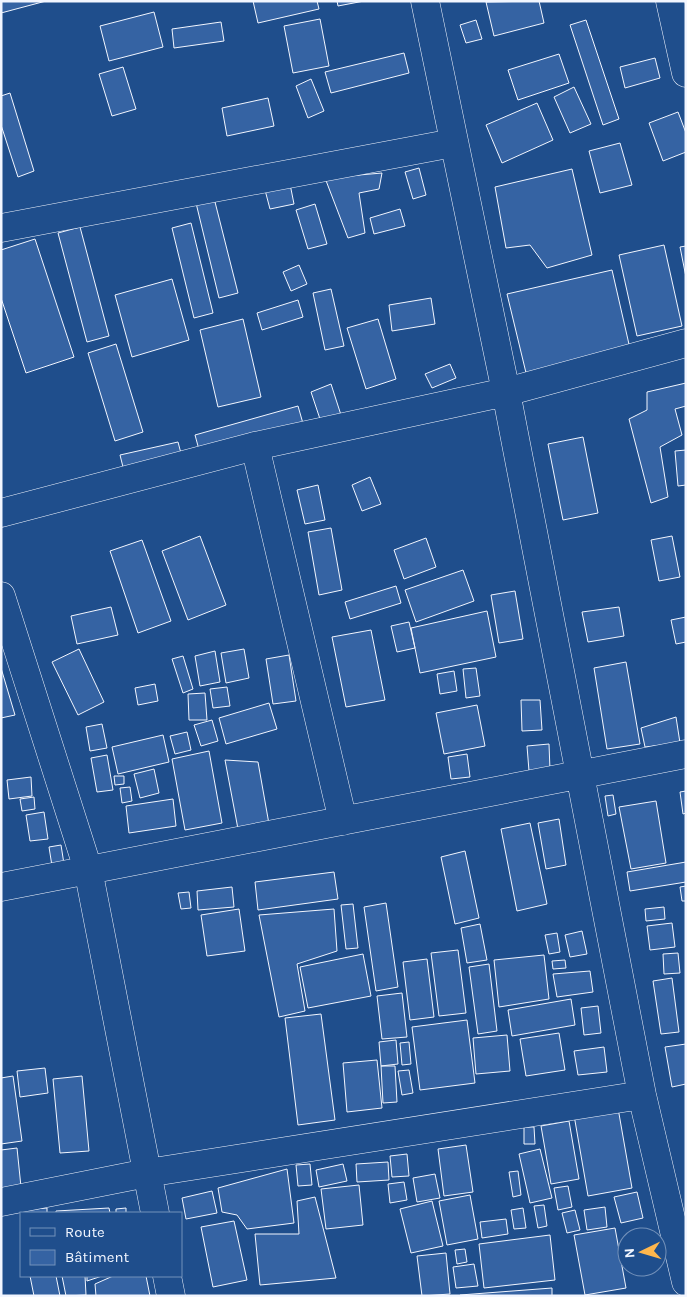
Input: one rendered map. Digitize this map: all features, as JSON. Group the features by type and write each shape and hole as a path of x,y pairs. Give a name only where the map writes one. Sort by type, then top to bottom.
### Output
{"street":[{"path":"425,1 506,392 642,1095 686,1282"},
{"path":"670,1 686,73"},
{"path":"1,228 453,143"},
{"path":"1,513 255,446 506,392 686,343"},
{"path":"255,446 344,821"},
{"path":"1,596 88,869 155,1212"},
{"path":"1,887 686,754"},
{"path":"1,1202 147,1173 642,1095"},
{"path":"167,1277 171,1296"}],"building":[{"path":"1,1 46,1 1,13"},
{"path":"253,1 317,1 319,9 258,23"},
{"path":"337,1 364,1 338,6"},
{"path":"539,1 544,23 494,36 486,2"},
{"path":"154,12 163,47 109,61 100,26"},
{"path":"320,19 329,66 293,73 284,26"},
{"path":"476,20 482,39 466,43 460,25"},
{"path":"586,20 619,119 603,125 570,25"},
{"path":"221,22 224,41 174,48 172,29"},
{"path":"404,53 409,73 331,93 325,72"},
{"path":"559,54 569,83 518,100 508,70"},
{"path":"655,58 660,78 625,88 620,67"},
{"path":"123,67 136,109 112,116 99,74"},
{"path":"311,79 324,111 308,118 296,86"},
{"path":"574,87 591,124 570,133 554,97"},
{"path":"10,93 34,171 18,177 1,125 1,96"},
{"path":"268,98 274,126 227,136 222,108"},
{"path":"537,103 553,140 502,163 486,125"},
{"path":"678,112 686,133 686,152 663,161 649,123"},
{"path":"620,143 632,185 600,193 589,151"},
{"path":"419,168 426,195 413,199 405,172"},
{"path":"572,169 592,255 547,268 530,245 506,248 495,187"},
{"path":"382,173 379,189 359,193 365,233 348,238 325,178"},
{"path":"290,184 294,204 270,209 265,190"},
{"path":"214,198 238,293 219,298 196,203"},
{"path":"315,204 327,244 308,249 296,210"},
{"path":"400,209 405,226 374,234 370,218"},
{"path":"191,223 213,313 194,318 172,228"},
{"path":"80,227 109,336 87,342 58,233"},
{"path":"35,239 74,357 26,373 1,298 1,250"},
{"path":"664,245 682,326 637,336 619,255"},
{"path":"686,246 686,277 680,247"},
{"path":"299,265 307,284 291,291 283,272"},
{"path":"612,270 631,353 527,377 507,294"},
{"path":"172,279 189,340 132,357 115,295"},
{"path":"331,289 344,346 325,350 313,293"},
{"path":"431,298 435,324 392,331 389,305"},
{"path":"298,300 303,317 262,330 257,313"},
{"path":"243,319 261,397 218,407 200,330"},
{"path":"378,319 396,379 366,389 347,328"},
{"path":"116,344 143,432 115,441 88,353"},
{"path":"450,364 456,378 432,388 425,374"},
{"path":"686,383 686,406 675,409 682,435 660,447 668,497 651,503 629,419 647,410 647,392"},
{"path":"331,384 341,415 321,422 311,392"},
{"path":"298,406 304,427 201,457 195,435"},
{"path":"583,437 598,513 563,520 548,444"},
{"path":"178,442 183,461 125,475 120,455"},
{"path":"686,450 686,485 678,486 675,451"},
{"path":"370,477 381,504 362,511 352,485"},
{"path":"318,485 325,520 305,524 297,490"},
{"path":"331,528 342,590 319,595 308,532"},
{"path":"200,536 226,605 188,620 162,551"},
{"path":"672,536 680,577 659,581 651,540"},
{"path":"426,538 436,567 404,579 394,550"},
{"path":"142,540 171,621 138,633 110,551"},
{"path":"463,570 474,601 416,622 405,590"},
{"path":"396,586 401,603 350,619 345,602"},
{"path":"515,591 523,639 499,643 491,595"},
{"path":"111,607 118,635 77,644 71,616"},
{"path":"619,607 624,636 588,642 582,612"},
{"path":"487,611 496,657 420,673 411,628"},
{"path":"686,617 686,642 676,644 671,620"},
{"path":"409,622 415,648 397,652 391,626"},
{"path":"371,630 385,700 346,707 332,637"},
{"path":"79,649 104,702 78,715 52,662"},
{"path":"244,649 249,678 226,683 221,653"},
{"path":"215,651 220,682 200,686 195,656"},
{"path":"289,655 296,701 273,704 266,659"},
{"path":"183,656 193,689 183,693 172,659"},
{"path":"626,662 640,744 607,749 594,668"},
{"path":"1,668 15,715 1,718"},
{"path":"476,668 480,696 466,698 463,669"},
{"path":"454,671 457,691 440,694 437,674"},
{"path":"155,684 158,701 138,705 135,688"},
{"path":"227,687 230,706 213,708 210,689"},
{"path":"205,693 207,720 189,720 188,694"},
{"path":"521,700 540,700 542,730 522,731"},
{"path":"269,703 277,729 226,744 219,718"},
{"path":"477,705 485,746 444,754 436,713"},
{"path":"676,717 680,743 645,747 641,728"},
{"path":"212,720 218,741 201,746 194,725"},
{"path":"102,724 107,748 90,751 86,727"},
{"path":"187,732 191,750 175,754 170,736"},
{"path":"163,735 169,762 118,774 112,747"},
{"path":"549,744 550,770 529,771 527,746"},
{"path":"209,751 222,823 185,830 172,759"},
{"path":"467,754 470,777 451,779 448,757"},
{"path":"107,755 113,790 97,792 91,758"},
{"path":"225,760 258,762 269,824 238,829"},
{"path":"154,769 159,793 140,798 134,774"},
{"path":"114,776 124,776 124,784 115,785"},
{"path":"31,777 32,796 9,799 7,780"},
{"path":"130,787 132,801 122,803 120,788"},
{"path":"686,791 686,813 683,814 680,792"},
{"path":"613,795 616,814 608,816 605,796"},
{"path":"34,797 35,809 22,811 20,799"},
{"path":"173,799 176,826 129,833 126,806"},
{"path":"656,801 666,863 631,869 619,807"},
{"path":"44,812 48,839 30,841 26,815"},
{"path":"559,819 566,865 546,869 538,823"},
{"path":"530,823 547,904 517,911 501,829"},
{"path":"61,845 64,864 52,866 49,847"},
{"path":"465,851 479,918 455,924 441,857"},
{"path":"686,862 686,882 630,891 627,872"},
{"path":"334,872 338,899 258,910 255,882"},
{"path":"686,886 686,901 682,901 680,887"},
{"path":"232,887 234,907 198,910 197,891"},
{"path":"189,892 191,908 181,909 178,893"},
{"path":"386,903 398,987 376,991 364,907"},
{"path":"353,904 358,948 346,949 341,905"},
{"path":"664,907 665,919 646,921 645,909"},
{"path":"239,909 245,951 207,956 201,915"},
{"path":"334,909 337,951 297,964 305,1011 279,1017 259,915"},
{"path":"672,923 675,947 650,950 647,926"},
{"path":"480,924 487,960 467,963 461,928"},
{"path":"582,931 587,954 570,957 565,935"},
{"path":"557,933 560,952 549,954 545,935"},
{"path":"458,950 466,1013 439,1016 431,953"},
{"path":"678,953 680,973 664,974 663,954"},
{"path":"363,954 371,996 308,1008 300,967"},
{"path":"544,955 549,999 499,1007 494,960"},
{"path":"427,959 434,1017 410,1020 403,962"},
{"path":"565,960 566,968 553,969 552,961"},
{"path":"489,964 497,1031 478,1034 469,967"},
{"path":"590,971 593,992 557,997 553,974"},
{"path":"672,978 679,1032 661,1034 653,981"},
{"path":"402,993 407,1037 382,1039 377,996"},
{"path":"571,999 575,1025 512,1036 508,1010"},
{"path":"598,1006 601,1033 584,1035 581,1008"},
{"path":"321,1014 335,1120 298,1125 285,1018"},
{"path":"467,1020 475,1083 420,1090 412,1027"},
{"path":"559,1033 565,1070 526,1076 520,1039"},
{"path":"507,1035 510,1071 476,1074 473,1038"},
{"path":"396,1040 398,1064 381,1066 379,1042"},
{"path":"409,1042 411,1064 402,1065 400,1043"},
{"path":"686,1044 686,1084 672,1087 665,1047"},
{"path":"604,1047 607,1072 578,1075 574,1051"},
{"path":"377,1060 382,1108 347,1112 343,1063"},
{"path":"381,1066 395,1066 397,1102 383,1103"},
{"path":"45,1068 48,1093 20,1097 17,1071"},
{"path":"409,1070 413,1093 402,1095 398,1071"},
{"path":"13,1076 22,1141 1,1144 1,1078"},
{"path":"82,1076 89,1151 60,1153 53,1079"},
{"path":"618,1108 632,1188 588,1196 574,1115"},
{"path":"569,1121 579,1179 551,1184 541,1126"},
{"path":"524,1127 534,1127 535,1144 524,1144"},
{"path":"466,1145 473,1192 444,1196 438,1149"},
{"path":"17,1148 21,1187 1,1189 1,1150"},
{"path":"540,1149 552,1198 530,1203 519,1154"},
{"path":"407,1154 409,1176 392,1177 390,1156"},
{"path":"388,1162 389,1180 357,1182 356,1164"},
{"path":"310,1164 312,1185 298,1186 296,1165"},
{"path":"343,1164 347,1181 319,1187 316,1170"},
{"path":"287,1169 294,1223 247,1229 237,1215 222,1212 218,1188"},
{"path":"518,1171 521,1195 513,1197 509,1172"},
{"path":"435,1174 440,1198 417,1202 413,1178"},
{"path":"404,1182 407,1200 390,1203 388,1184"},
{"path":"359,1185 363,1225 326,1229 321,1189"},
{"path":"568,1186 572,1207 558,1210 554,1188"},
{"path":"212,1191 217,1213 186,1219 182,1198"},
{"path":"637,1192 643,1218 621,1223 614,1197"},
{"path":"470,1195 478,1239 447,1245 439,1201"},
{"path":"315,1197 336,1278 260,1285 255,1234 299,1234 297,1201"},
{"path":"432,1201 443,1246 411,1253 400,1209"},
{"path":"544,1205 547,1226 538,1228 534,1206"},
{"path":"605,1207 607,1227 587,1230 584,1210"},
{"path":"47,1208 47,1212 21,1212 21,1210"},
{"path":"109,1208 110,1212 56,1212"},
{"path":"126,1208 126,1212 116,1212 116,1209"},
{"path":"523,1208 526,1228 514,1229 511,1210"},
{"path":"575,1210 580,1230 567,1233 562,1213"},
{"path":"506,1219 508,1234 482,1238 480,1222"},
{"path":"234,1221 247,1280 213,1287 201,1227"},
{"path":"615,1228 617,1239 617,1277 624,1277 626,1288 585,1295 574,1235"},
{"path":"550,1235 555,1280 484,1288 479,1244"},
{"path":"465,1249 467,1262 457,1264 455,1250"},
{"path":"446,1253 450,1294 422,1296 417,1256"},
{"path":"474,1264 478,1286 456,1288 453,1267"},
{"path":"30,1277 56,1277 60,1296 34,1296"},
{"path":"62,1277 85,1277 86,1295 66,1296"},
{"path":"87,1277 99,1277 87,1281"},
{"path":"111,1277 146,1277 150,1296 96,1296 95,1284"},
{"path":"552,1288 552,1296 460,1296 460,1295"}]}
